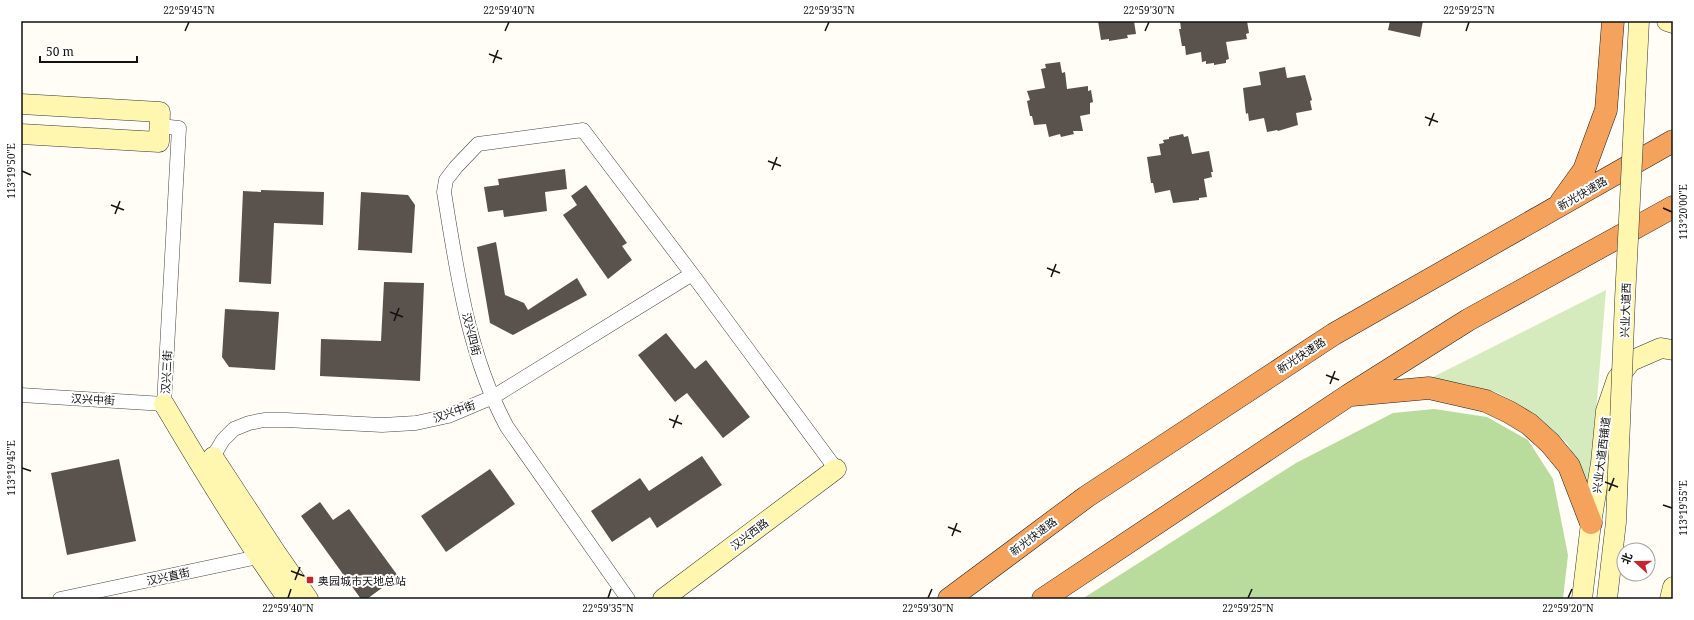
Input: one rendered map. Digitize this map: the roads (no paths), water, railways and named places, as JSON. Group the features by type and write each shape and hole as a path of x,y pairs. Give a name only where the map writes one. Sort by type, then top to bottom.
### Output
{"highway":[{"path":"1557,208 1584,170 1606,110 1612,21"},
{"name":"新光快速路","path":"949,599 1086,497 1334,334 1673,141"},
{"path":"1043,599 1348,395 1468,320 1673,206"},
{"path":"1348,395 1429,388 1486,402 1509,412 1529,424 1550,443 1569,466 1591,523"}],"street":[{"name":"兴业大道西","path":"1607,599 1616,522 1625,299 1639,21"},
{"path":"1667,21 1673,23"},
{"path":"21,104 160,112 159,142 21,134"},
{"name":"汉兴三街","path":"160,126 179,128 164,404 209,464 267,555 288,599"},
{"name":"汉兴四街","path":"628,599 507,427 493,397 480,364 458,280 444,192 446,180 478,144 583,130 692,274"},
{"path":"692,274 836,469"},
{"name":"汉兴中街","path":"209,464 223,440 234,429 249,423 272,420 382,425 416,423 448,416 493,397 692,274"},
{"name":"兴业大道西铺道","path":"1582,599 1591,523 1601,463 1606,411 1617,379 1631,361 1661,348 1673,350"},
{"name":"汉兴中街","path":"21,395 164,404"},
{"name":"汉兴西路","path":"663,599 836,469"},
{"name":"汉兴三街","path":"267,555 308,599"},
{"name":"汉兴直街","path":"60,599 267,555"},
{"path":"1670,599 1673,587"}],"place":[{"name":"奥园城市天地总站","path":"310,580"}]}
